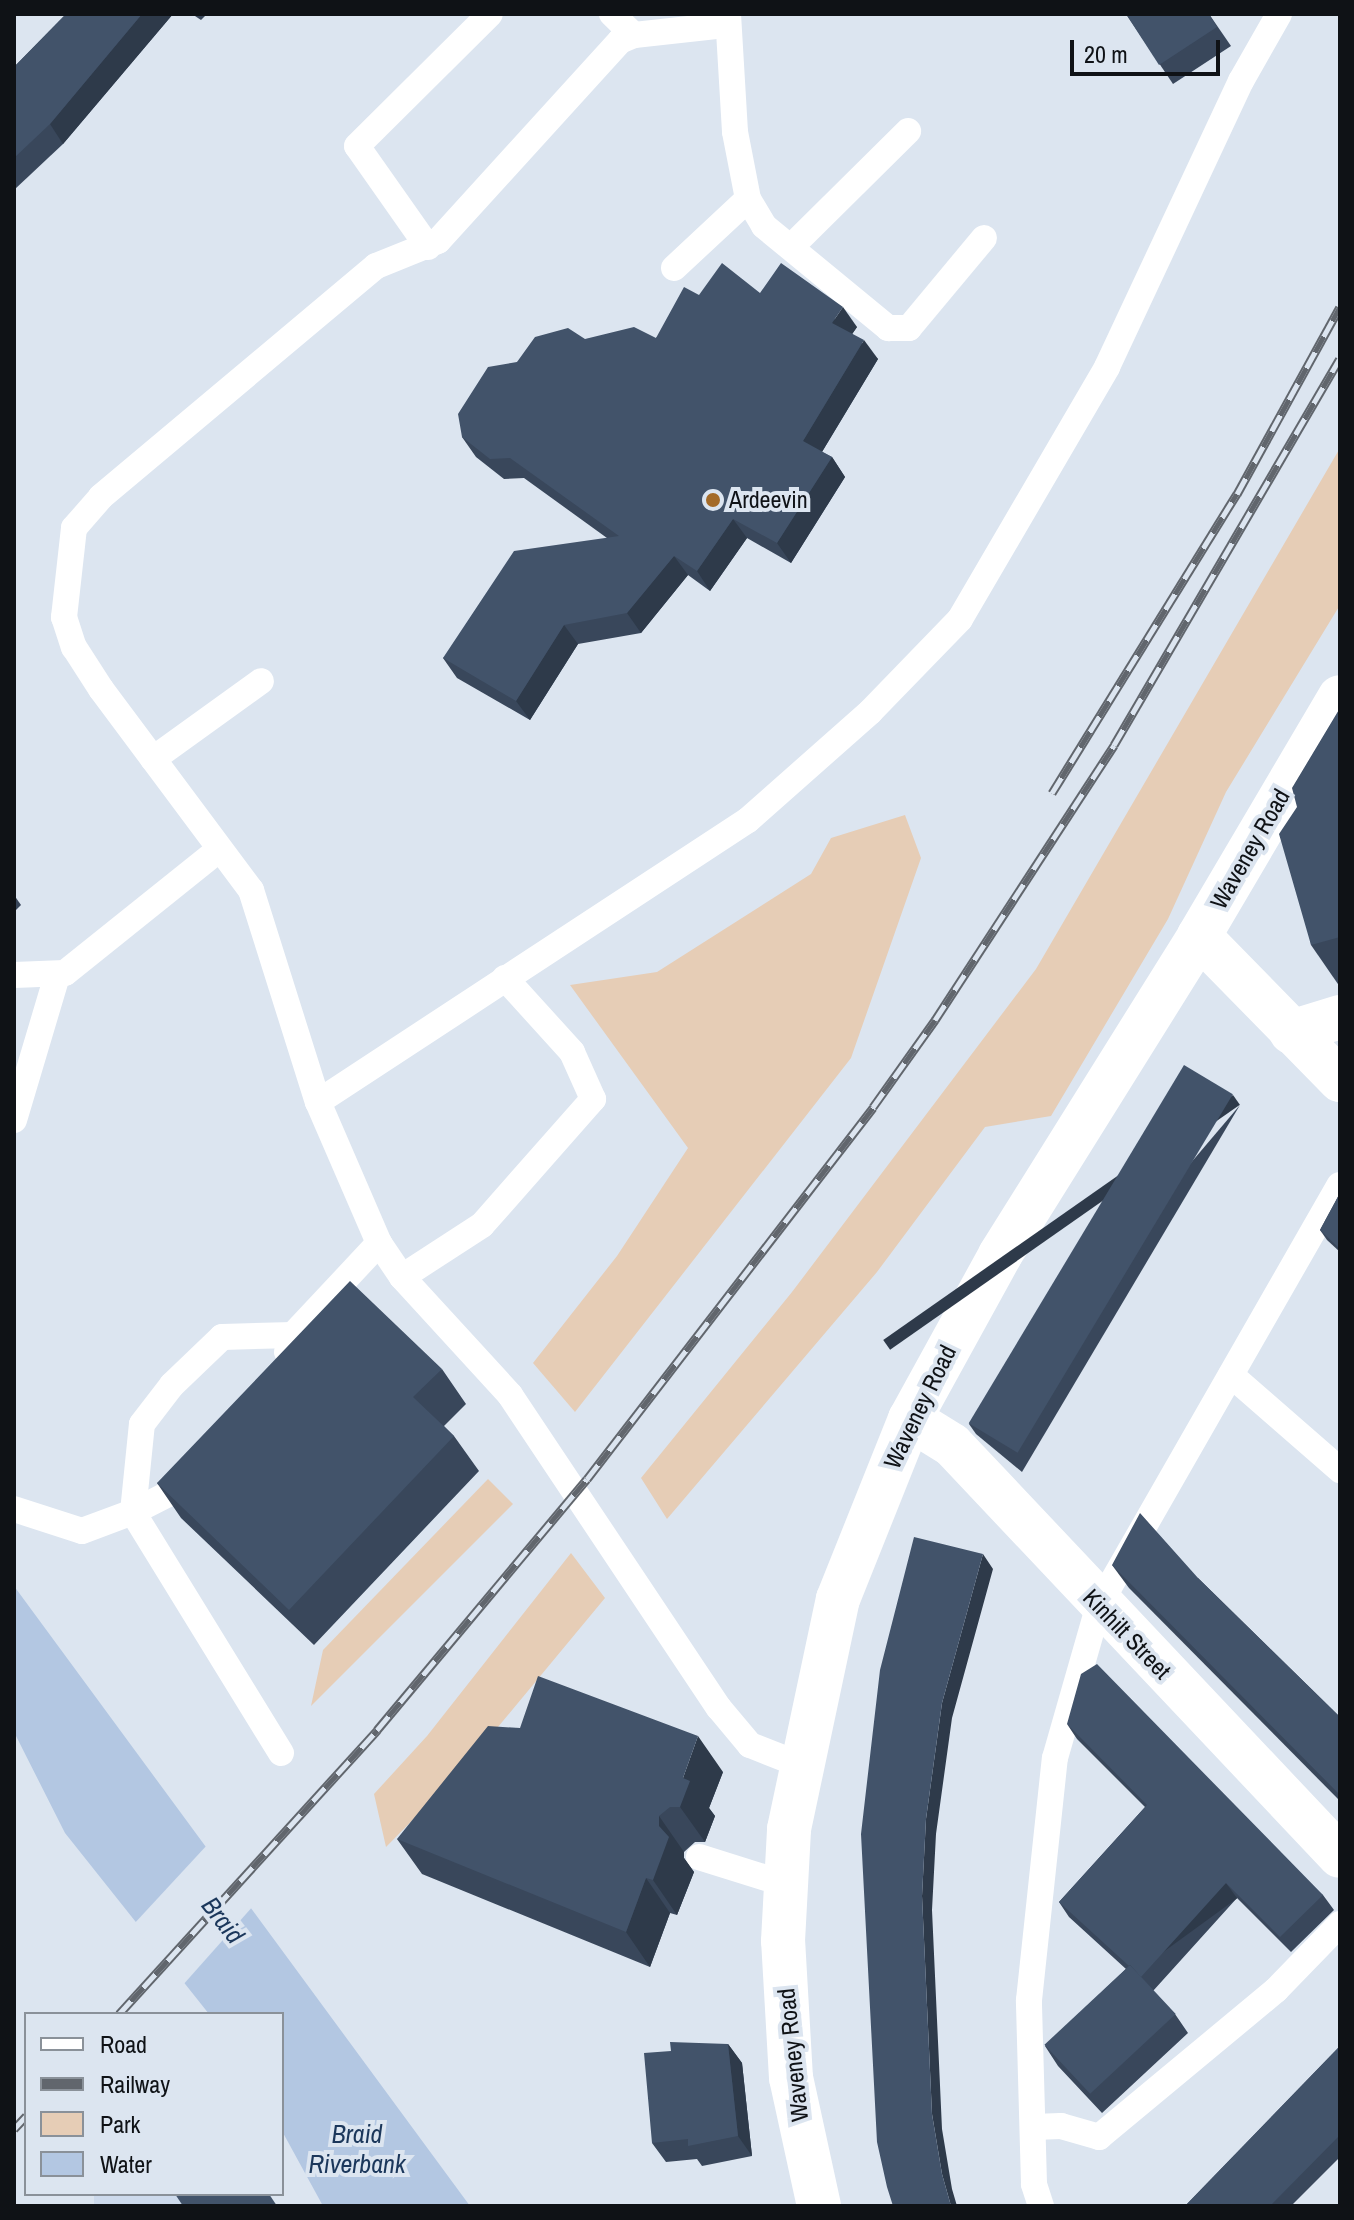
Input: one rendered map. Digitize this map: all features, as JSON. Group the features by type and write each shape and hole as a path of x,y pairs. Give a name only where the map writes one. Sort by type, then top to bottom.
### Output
{"main road":[{"name":"Waveney Road","path":"819,2206 789,2059 785,1884 801,1765 838,1599 910,1419 1000,1255 1199,936 1340,697"},
{"path":"1199,936 1340,1080"},
{"path":"1291,1032 1340,1017"},
{"name":"Kinhilt Street","path":"910,1419 952,1445 1099,1605 1340,1856"}],"lane":[{"path":"428,247 357,146 490,14"},
{"path":"612,14 634,35"},
{"path":"728,14 716,26 634,35 620,41 428,247 376,266 128,473 74,528 64,617 74,647 220,849 262,914 318,1102 379,1243 402,1277 510,1395 750,1745 801,1765"},
{"path":"728,14 735,132 748,199 764,226 793,245 888,328 909,328 984,238"},
{"path":"318,1102 748,820 870,712 960,619 1107,367 1241,81 1279,14"},
{"path":"793,245 908,131"},
{"path":"674,268 748,199"},
{"path":"153,759 261,681"},
{"path":"14,1120 57,976 220,849"},
{"path":"14,975 57,976"},
{"path":"402,1277 482,1225 593,1099 572,1052 505,978"},
{"path":"1041,2206 1034,2184 1029,2000 1055,1758 1099,1605 1340,1185"},
{"path":"279,1371 293,1335 379,1243"},
{"path":"281,1753 133,1512 142,1424 172,1385 222,1337 293,1335"},
{"path":"1231,1375 1340,1470"},
{"path":"14,1509 82,1531 133,1512 176,1490 207,1458"},
{"path":"699,1857 785,1884"},
{"path":"1033,2127 1061,2126 1099,2137 1276,1990 1340,1924"}],"shaded area":[{"path":"94,2196 269,2196 269,2206 94,2206"}],"green space":[{"path":"1340,448 1340,605 1226,792 1168,919 1051,1116 985,1127 877,1272 667,1519 641,1478 792,1292 1036,969"},
{"path":"905,815 921,858 851,1058 575,1412 533,1363 617,1256 688,1148 570,985 657,972 811,874 831,838"},
{"path":"488,1479 513,1504 311,1706 323,1650"},
{"path":"571,1553 605,1598 464,1768 386,1847 374,1794 427,1736"}],"water":[{"name":"Braid Riverbank","path":"14,1586 470,2206 323,2206 284,2135 284,2012 207,2012 65,1833 14,1732"}],"pier":[{"path":"208,1844 254,1905 182,1986 133,1925"}],"building":[{"path":"66,14 142,14 50,124 14,158 14,67"},
{"path":"1126,14 1209,14 1217,27 1159,65"},
{"name":"Ardeevin","path":"722,263 760,293 781,263 843,307 832,323 864,340 803,441 832,457 777,543 733,519 697,571 674,556 627,613 564,625 516,701 443,658 514,551 619,536 510,458 490,459 462,437 458,414 488,367 517,362 535,337 568,328 585,339 634,327 656,338 684,287 699,295"},
{"path":"1340,708 1340,937 1311,945 1279,834 1297,807 1292,788"},
{"path":"1184,1065 1233,1094 1018,1453 969,1423"},
{"path":"1340,1193 1340,1249 1320,1230"},
{"path":"350,1281 442,1369 413,1397 454,1436 289,1610 157,1483"},
{"path":"1140,1513 1198,1578 1340,1717 1340,1795 1112,1565"},
{"path":"914,1537 983,1554 942,1703 926,1819 922,1896 932,2114 951,2206 893,2206 877,2142 861,1834 880,1670"},
{"path":"1097,1664 1323,1895 1280,1937 1226,1883 1141,1977 1059,1902 1147,1805 1067,1724 1081,1674"},
{"path":"538,1676 698,1736 683,1778 690,1781 680,1807 670,1807 659,1816 659,1826 669,1837 653,1880 646,1878 626,1932 397,1839 488,1726 520,1728"},
{"path":"1130,1965 1176,2014 1090,2094 1044,2045"},
{"path":"670,2042 728,2044 738,2136 688,2146 688,2139 652,2143 644,2053 671,2051"},
{"path":"1340,2046 1340,2135 1270,2206 1185,2206"},
{"path":"176,2196 270,2196 277,2206 183,2206"}],"railway":[{"path":"1052,793 1237,494 1340,307"},
{"path":"121,2012 377,1730 587,1479 873,1107 935,1020 1114,745 1340,359"},
{"path":"14,2129 24,2118"}],"place":[{"name":"Ardeevin","path":"713,500"}],"water label":[{"name":"Braid","path":"223,1920"}]}
